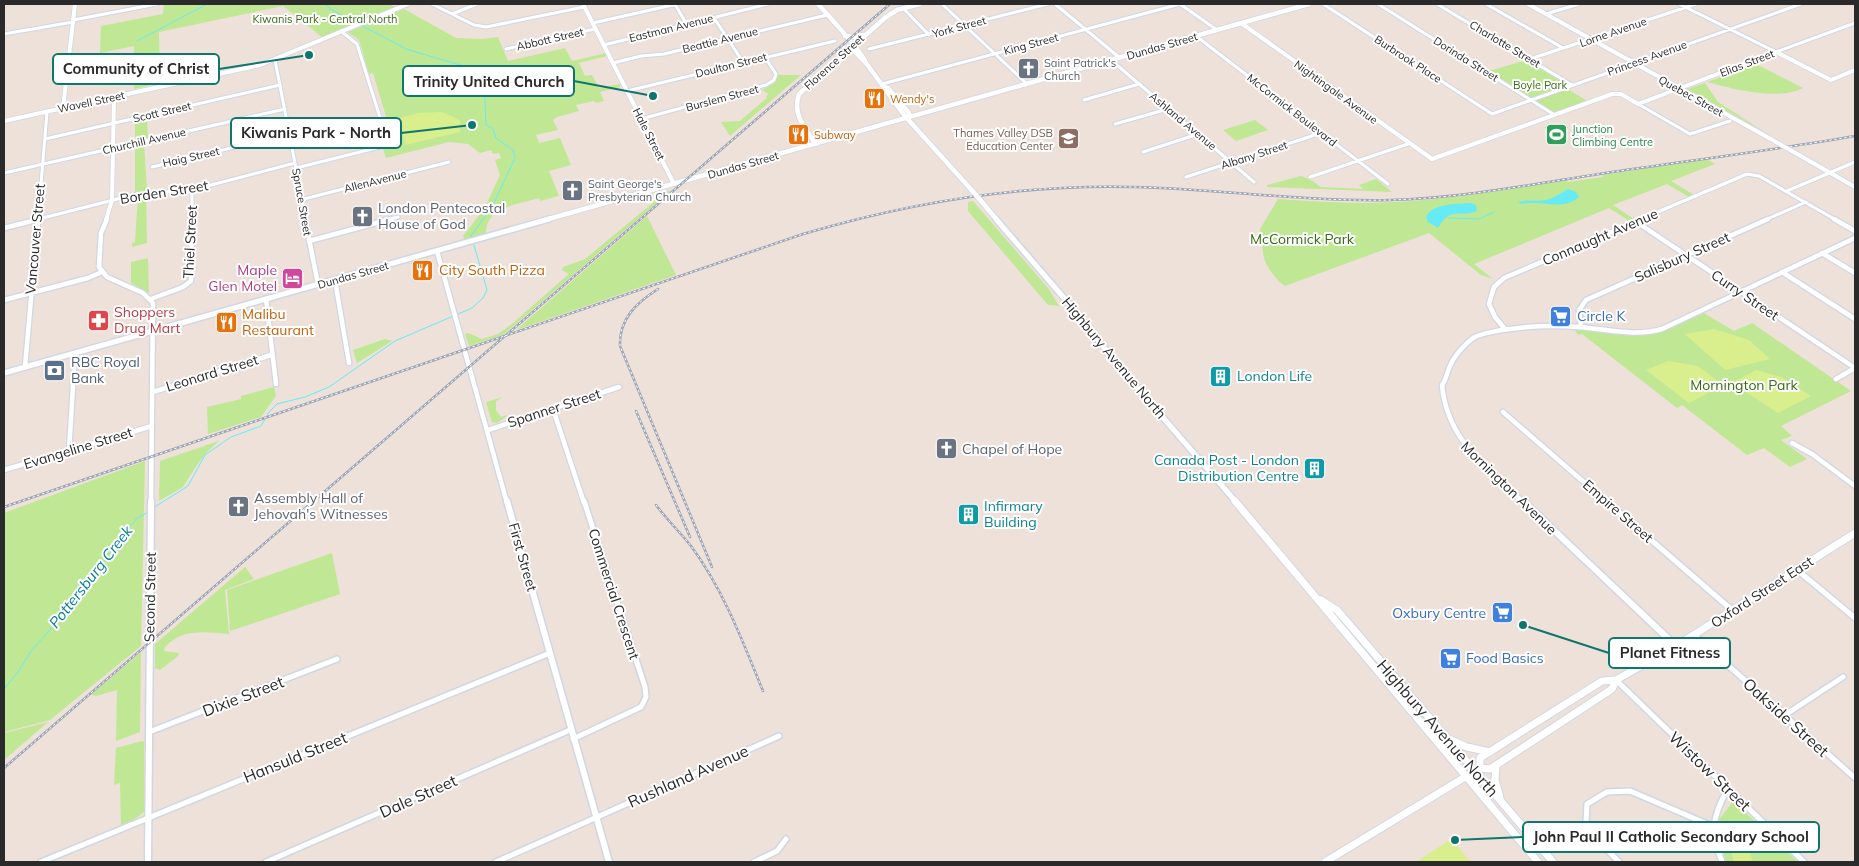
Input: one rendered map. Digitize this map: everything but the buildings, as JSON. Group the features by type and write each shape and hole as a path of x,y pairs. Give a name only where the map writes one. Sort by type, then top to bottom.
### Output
{"main road":[{"name":"Highbury Avenue North","path":"818,4 853,46 854,52 866,63 886,93 1070,305 1121,368 1319,599 1328,613 1538,862"},
{"name":"Florence Street","path":"816,144 795,113 794,104 799,94 886,17 903,8 920,4"},
{"name":"Dundas Street","path":"4,373 1309,4"},
{"path":"844,36 855,37 865,35"},
{"name":"Oxford Street East","path":"1477,769 1480,758 1602,681 1616,680 1676,646 1855,533"},
{"name":"Highbury Avenue North","path":"1319,599 1337,610 1445,738 1477,769 1502,802 1553,862"},
{"name":"Oxford Street East","path":"1325,862 1477,769 1490,769 1612,689 1616,680"},
{"path":"1445,738 1467,747 1490,752"},
{"path":"1496,765 1496,786 1502,802"}],"street":[{"path":"63,108 75,4"},
{"path":"4,36 136,6 157,4"},
{"name":"Wavell Street","path":"4,121 266,63 408,4"},
{"path":"432,4 474,25 486,28 584,5"},
{"path":"452,14 477,4"},
{"path":"593,23 676,4 687,24"},
{"name":"Eastman Avenue","path":"604,45 768,4"},
{"path":"942,4 1027,84"},
{"name":"York Street","path":"869,48 874,49 1048,4"},
{"path":"1055,4 1120,58"},
{"path":"1180,4 1217,30"},
{"name":"King Street","path":"883,86 1180,4"},
{"name":"Burbrook Place","path":"1323,4 1492,114"},
{"name":"Dorinda Street","path":"1378,4 1553,114"},
{"name":"Charlotte Street","path":"1437,4 1572,85"},
{"path":"1486,4 1563,48"},
{"name":"Quebec Street","path":"1528,4 1855,187"},
{"path":"1546,14 1579,4"},
{"path":"1680,4 1832,80 1855,70"},
{"name":"Lorne Avenue","path":"1530,59 1696,4"},
{"name":"Princess Avenue","path":"1492,114 1801,4"},
{"name":"Hale Street","path":"584,5 674,184"},
{"path":"903,8 929,35"},
{"name":"Beattie Avenue","path":"613,63 642,56 664,54 827,15"},
{"path":"714,18 743,62"},
{"name":"Nightingale Avenue","path":"1241,23 1408,144 1432,159 1553,114"},
{"name":"Elias Street","path":"1638,104 1855,23"},
{"name":"Abbott Street","path":"506,49 596,29"},
{"name":"Borden Street","path":"4,228 112,200 145,193 192,190 384,146 387,140 357,44 342,32"},
{"name":"McCormick Boulevard","path":"1196,36 1388,184"},
{"name":"Doulton Street","path":"627,91 764,56 835,41"},
{"name":"Burslem Street","path":"641,119 766,85 774,80 776,74 764,56"},
{"name":"Spruce Street","path":"275,60 300,200 318,284"},
{"name":"Ashland Avenue","path":"1111,60 1254,182"},
{"path":"1084,100 1139,84"},
{"name":"Scott Street","path":"45,139 280,85"},
{"path":"1553,114 1616,93 1690,134 1730,121"},
{"path":"114,97 112,200 111,209 100,232 99,268 107,277 151,298"},
{"name":"Churchill Avenue","path":"4,173 285,109"},
{"path":"1115,124 1168,109"},
{"name":"Vancouver Street","path":"25,367 36,220 47,112"},
{"name":"Albany Street","path":"1186,177 1321,133"},
{"name":"Haig Street","path":"152,167 289,134"},
{"path":"1143,152 1198,134"},
{"path":"1310,177 1408,144"},
{"name":"AllenAvenue","path":"300,200 449,162"},
{"path":"1787,191 1855,162"},
{"name":"Connaught Avenue","path":"1505,329 1495,317 1489,304 1494,287 1504,278 1747,174 1753,174 1787,191"},
{"name":"Thiel Street","path":"151,298 183,287 191,281 192,190"},
{"path":"1787,191 1855,231"},
{"name":"Salisbury Street","path":"1581,327 1579,310 1586,300 1806,202"},
{"path":"309,241 398,217"},
{"name":"Curry Street","path":"1635,221 1855,368"},
{"name":"Mornington Avenue","path":"1676,646 1466,450 1447,417 1442,396 1442,385 1446,380 1450,365 1456,355 1473,338 1505,329 1549,325 1622,333 1651,332 1662,329 1855,238"},
{"name":"First Street","path":"437,251 570,730 609,862"},
{"path":"1822,253 1855,273"},
{"path":"4,300 88,278 102,272"},
{"path":"1782,272 1855,319"},
{"path":"336,280 349,363"},
{"name":"Second Street","path":"148,862 153,303 151,298"},
{"path":"266,299 271,355 276,384"},
{"path":"69,451 74,354"},
{"name":"Leonard Street","path":"152,392 271,355"},
{"path":"1836,379 1855,368"},
{"name":"Spanner Street","path":"488,430 620,387"},
{"name":"Commercial Crescent","path":"553,409 645,687 646,697 641,707 573,739"},
{"name":"Empire Street","path":"1503,412 1732,610"},
{"name":"Evangeline Street","path":"4,470 152,426"},
{"path":"1792,444 1812,454 1855,486"},
{"path":"1796,569 1855,618"},
{"name":"Oakside Street","path":"1694,635 1855,778"},
{"name":"Hansuld Street","path":"41,862 550,653"},
{"name":"Dixie Street","path":"149,732 337,659"},
{"path":"1785,715 1843,676"},
{"name":"Wistow Street","path":"1616,680 1804,862"},
{"name":"Dale Street","path":"266,862 570,730"},
{"name":"Rushland Avenue","path":"496,862 778,736"},
{"path":"1722,862 1716,847 1712,826 1715,811 1728,788"},
{"path":"1619,862 1595,837 1586,820 1587,804 1598,794 1616,790 1630,791 1712,826"},
{"path":"754,862 777,851 786,839"}],"green space":[{"name":"Kiwanis Park - Central North","path":"164,4 389,4 395,7 322,37 283,6 159,32 160,83 134,89 134,46 100,53 101,26 163,14"},
{"path":"404,9 456,38 482,39 498,37 508,61 565,48 572,61 606,53 607,56 579,63 585,76 592,75 599,88 620,84 620,87 600,92 604,101 576,105 579,111 557,117 553,120 558,130 536,135 539,143 560,138 571,165 549,171 559,196 540,201 539,198 505,208 491,218 487,225 486,234 465,240 463,236 484,209 500,175 495,160 501,158 499,153 493,154 491,150 480,153 468,144 449,142 386,158 383,149 392,147 395,141 388,138 387,135 391,133 373,73 369,74 359,40 348,32"},
{"name":"Boyle Park","path":"1527,60 1568,84 1563,86 1587,101 1553,112 1489,71"},
{"path":"1756,64 1803,88 1793,92 1768,94 1707,82"},
{"path":"778,75 801,75 730,136 721,122 740,121 767,98 766,96 769,94 762,90 773,84"},
{"path":"1705,83 1718,102 1763,131 1687,89"},
{"path":"441,112 460,121 460,132 405,145 400,118 418,113"},
{"path":"147,117 148,139 135,142 135,119"},
{"path":"1255,120 1268,130 1236,141 1223,130"},
{"path":"144,143 147,191 135,193 135,145"},
{"name":"McCormick Park","path":"1707,159 1715,164 1671,181 1694,195 1689,197 1667,184 1613,205 1634,219 1628,220 1609,208 1474,264 1493,279 1481,275 1429,233 1285,286 1273,275 1264,258 1260,229 1278,199 1358,203 1418,201 1566,180 1568,182 1603,177 1602,175"},
{"path":"1301,176 1321,187 1363,189 1359,185 1376,179 1392,192 1267,187 1267,185"},
{"path":"672,190 503,335 469,346 465,334 468,333 482,339 498,334 569,274 562,270 563,267 585,259 660,197 658,194"},
{"path":"146,194 147,243 132,247 132,243 135,242 138,196"},
{"path":"973,201 1048,288 1059,306 1048,305 968,211 968,202"},
{"path":"647,216 676,275 516,330"},
{"path":"148,258 148,293 131,283 131,262"},
{"name":"Mornington Park","path":"1702,312 1734,331 1752,323 1851,391 1781,426 1792,436 1781,440 1807,459 1790,467 1764,448 1747,455 1682,405 1677,408 1582,334 1578,335 1574,329 1621,335 1644,335 1667,330"},
{"path":"1714,329 1749,340 1770,359 1725,370 1685,334"},
{"path":"385,339 392,341 357,363 353,350"},
{"path":"1668,361 1698,366 1723,385 1689,403 1646,370"},
{"path":"1756,370 1781,377 1811,396 1778,413 1732,383"},
{"path":"274,387 276,396 261,417 208,434 207,407 241,399 241,396"},
{"path":"503,397 496,401 496,410 501,417 507,416 497,423 492,422 486,402"},
{"path":"219,441 207,452 183,487 159,501 160,461"},
{"path":"145,461 141,646 50,720 4,732 4,513"},
{"path":"332,553 340,594 230,631 227,590"},
{"path":"245,567 254,579 225,590 229,634 194,633 179,637 165,647 164,651 179,653 178,656 160,670 155,668 155,644"},
{"path":"141,652 140,732 116,741 117,690 96,696 91,695"},
{"path":"48,722 4,760 4,733"},
{"path":"144,742 144,812 121,826 120,783 114,785 116,748"},
{"path":"1733,801 1798,862 1726,862 1716,824"},
{"path":"1725,831 1744,833 1753,862 1734,862"},
{"path":"1451,839 1471,862 1416,862"}],"water":[{"path":"1568,189 1576,192 1579,197 1565,204 1521,204 1518,202 1546,200"},
{"path":"1471,203 1476,205 1477,211 1451,215 1438,228 1428,222 1426,217 1429,212 1439,207"}],"waterway":[{"path":"137,41 207,4"},
{"name":"Pottersburg Creek","path":"325,4 332,10 357,23"},
{"name":"Pottersburg Creek","path":"361,25 406,49 484,74 486,125 493,129 496,138 513,150 515,158 493,205 471,236 472,239"},
{"path":"1449,218 1479,219 1494,212"},
{"name":"Pottersburg Creek","path":"153,508 188,486 205,455 231,437 261,426 269,412 277,404 305,397 329,387 395,341 472,308 483,298 487,290 473,242"},
{"name":"Pottersburg Creek","path":"4,689 18,672 31,651 64,614 136,519 148,512"}],"railway":[{"path":"505,336 890,4"},
{"path":"505,336 803,234 884,213 967,197 1050,189 1134,187 1326,199 1418,199 1501,189 1855,136"},
{"path":"658,289 630,313 622,328 620,346 712,567"},
{"path":"4,507 505,336"},
{"path":"4,768 505,336"},
{"path":"636,411 690,537"},
{"path":"656,505 691,546 713,580 723,598 763,691"}],"place":[{"name":"Community of Christ","path":"309,55"},
{"name":"Saint Patrick's Church","path":"1028,69"},
{"name":"Trinity United Church","path":"653,96"},
{"name":"Wendy's","path":"874,99"},
{"name":"Kiwanis Park - North","path":"472,125"},
{"name":"Subway","path":"798,135"},
{"name":"Junction Climbing Centre","path":"1556,135"},
{"name":"Thames Valley DSB Education Center","path":"1069,139"},
{"name":"Saint George's Presbyterian Church","path":"572,190"},
{"name":"London Pentecostal House of God","path":"362,216"},
{"name":"City South Pizza","path":"423,270"},
{"name":"Maple Glen Motel","path":"293,278"},
{"name":"Circle K","path":"1561,316"},
{"name":"Shoppers Drug Mart","path":"98,320"},
{"name":"Malibu Restaurant","path":"226,322"},
{"name":"RBC Royal Bank","path":"55,370"},
{"name":"London Life","path":"1221,376"},
{"name":"Chapel of Hope","path":"946,449"},
{"name":"Canada Post - London Distribution Centre","path":"1315,468"},
{"name":"Assembly Hall of Jehovah's Witnesses","path":"238,506"},
{"name":"Infirmary Building","path":"968,514"},
{"name":"Oxbury Centre","path":"1502,613"},
{"name":"Planet Fitness","path":"1523,625"},
{"name":"Food Basics","path":"1450,658"},
{"name":"John Paul II Catholic Secondary School","path":"1455,840"}]}
